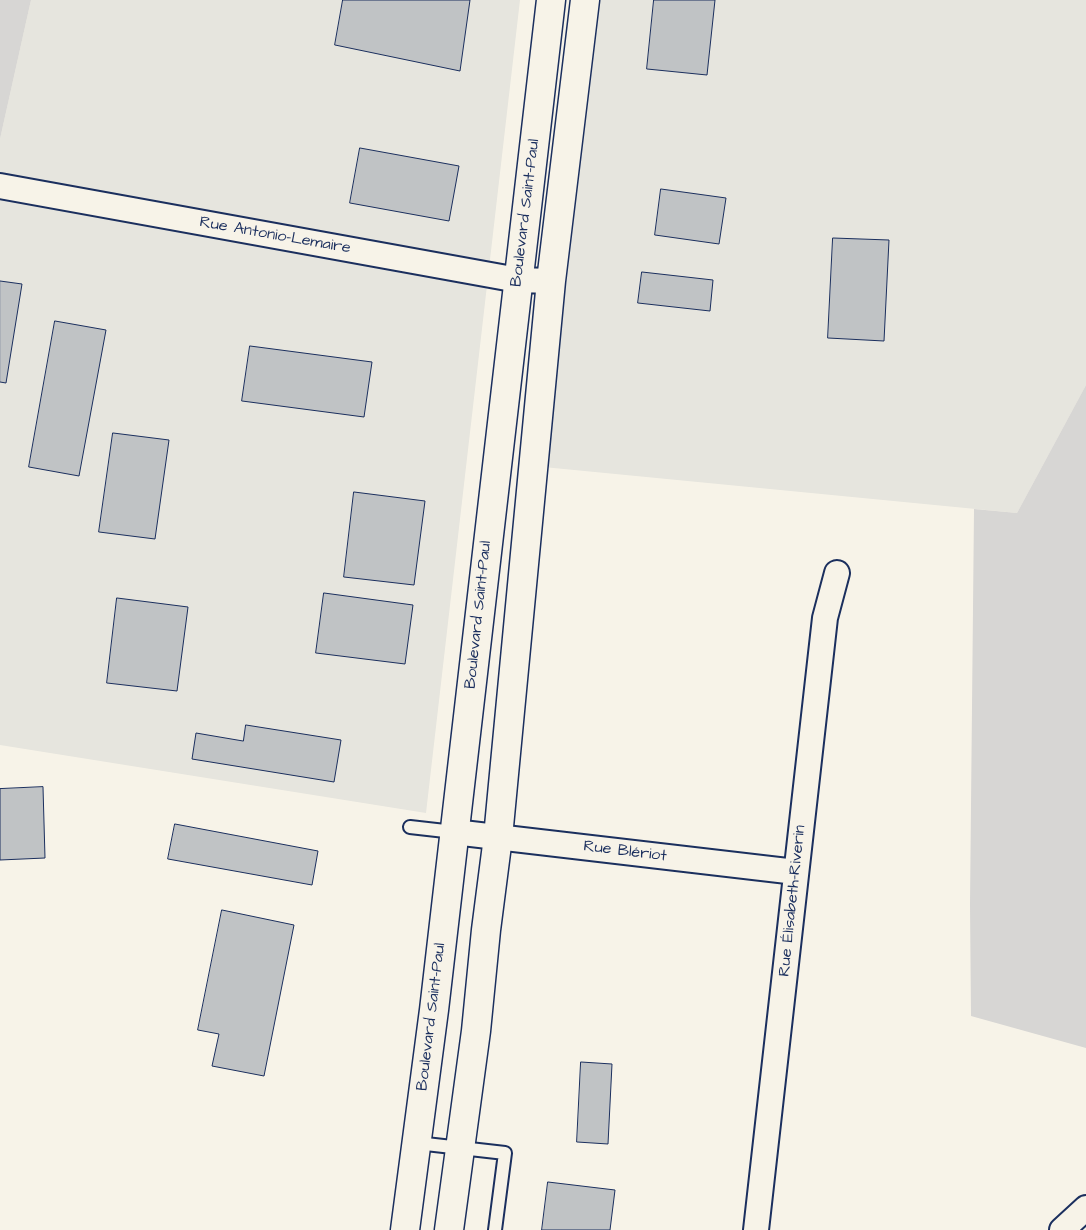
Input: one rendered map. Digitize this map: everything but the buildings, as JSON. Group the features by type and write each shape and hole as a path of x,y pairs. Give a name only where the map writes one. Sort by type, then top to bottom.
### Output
{"main road":[{"name":"Boulevard Saint-Paul","path":"405,1230 454,832 551,0"},
{"name":"Boulevard Saint-Paul","path":"449,1230 461,1147 498,837 551,281 585,0"}],"street":[{"name":"Rue Antonio-Lemaire","path":"0,186 518,280 551,281"},
{"name":"Rue Élisabeth-Riverin","path":"756,1230 825,618 837,573"},
{"name":"Rue Blériot","path":"454,832 796,872"},
{"path":"1062,1230 1086,1208"}],"lane":[{"path":"410,827 454,832"},
{"path":"417,1143 505,1153 495,1230"}],"shaded area":[{"path":"0,0 31,0 0,139"},
{"path":"31,0 520,0 426,813 0,745 0,139"},
{"path":"585,0 1086,0 1086,385 1017,513 533,466"},
{"path":"1086,385 1086,1048 971,1016 970,904 974,509 1017,513"}]}
